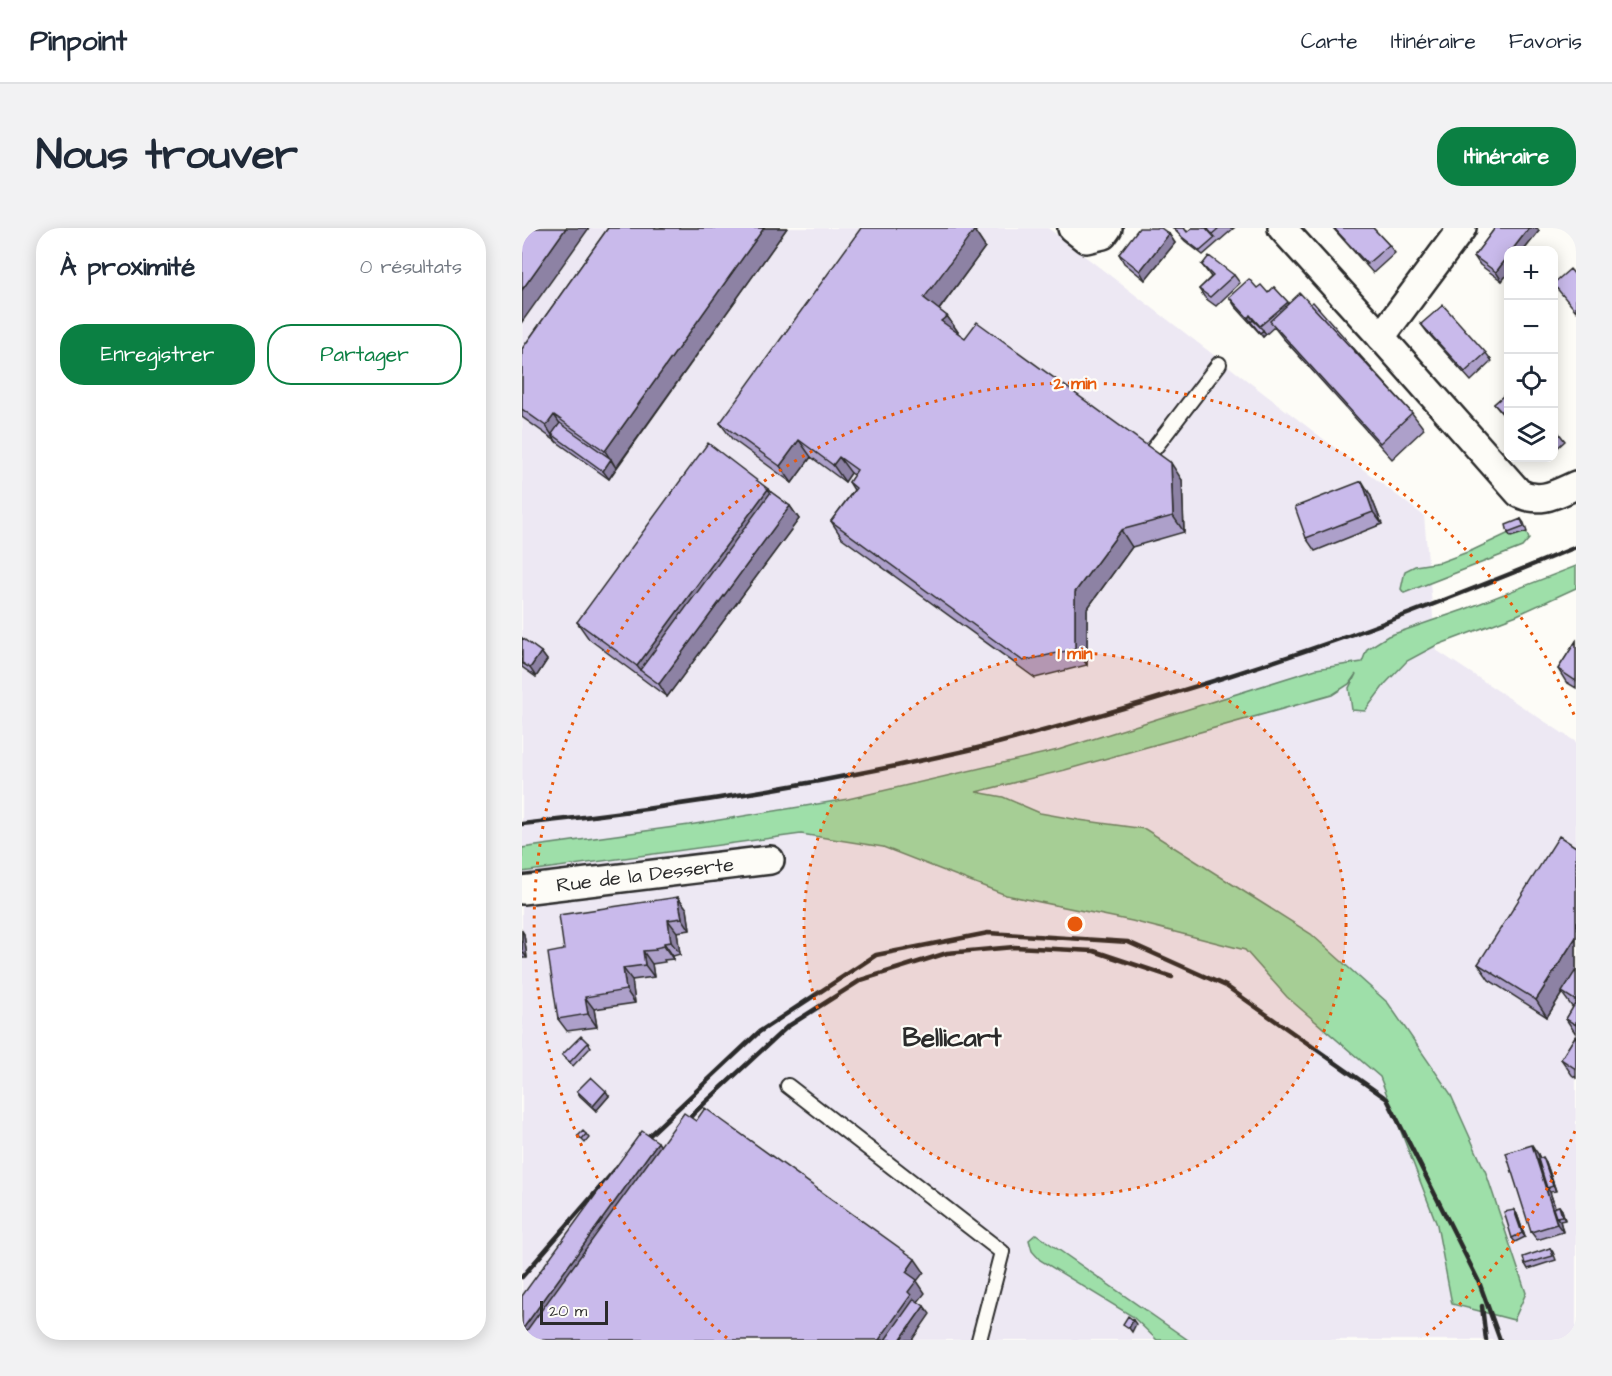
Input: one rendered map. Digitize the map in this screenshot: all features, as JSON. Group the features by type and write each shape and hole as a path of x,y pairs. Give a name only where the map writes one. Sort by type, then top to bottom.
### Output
{"street":[{"path":"1072,228 1086,239 1103,235 1108,228"},
{"path":"1282,228 1519,493 1528,498 1539,499 1576,485"},
{"path":"1381,337 1462,228"},
{"name":"Rue de la Desserte","path":"522,890 770,860"}],"lane":[{"path":"1154,450 1219,364"},
{"path":"788,1086 1002,1252 979,1340"}],"shaded area":[{"path":"522,228 1048,228 1424,516 1436,650 1576,742 1576,1340 522,1340"}],"green space":[{"path":"1526,531 1529,539 1522,547 1404,593 1401,589 1405,571 1415,566 1441,562 1509,533"},
{"path":"1576,566 1576,588 1517,615 1435,646 1407,661 1385,684 1365,711 1352,710 1349,688 1356,674 1349,684 1332,695 1065,770 976,792 1003,797 1040,813 1145,829 1311,934 1388,1003 1450,1093 1486,1173 1526,1293 1514,1320 1452,1304 1437,1225 1380,1077 1287,997 1245,950 1132,921 1006,895 883,847 801,834 522,872 522,848 689,825 848,799 1058,750 1316,669 1362,662 1367,649 1388,636 1463,610"},
{"path":"1036,1234 1188,1340 1157,1340 1132,1316 1040,1260 1032,1251 1029,1240"}],"building":[{"path":"522,228 566,228 522,290"},
{"path":"608,228 764,228 605,451 554,415 546,426 522,409 522,349"},
{"path":"861,228 970,228 974,231 924,298 947,316 941,321 965,338 977,322 1171,463 1173,516 1121,530 1075,592 1075,649 1023,661 831,521 856,488 849,482 857,470 839,457 833,465 799,440 780,466 720,423"},
{"path":"1139,228 1161,228 1169,234 1140,271 1119,254"},
{"path":"1174,228 1184,228 1187,232 1192,228 1206,228 1215,238 1200,251"},
{"path":"1207,228 1219,228 1212,234"},
{"path":"1334,228 1373,228 1389,245 1367,264"},
{"path":"1495,228 1529,228 1515,246 1504,246 1504,262 1496,272 1474,256"},
{"path":"1209,256 1234,275 1210,297 1199,289 1213,276 1202,265"},
{"path":"1570,269 1576,276 1576,311 1558,290 1558,280"},
{"path":"1249,279 1257,288 1261,285 1268,293 1274,287 1288,302 1260,326 1250,315 1248,318 1229,297"},
{"path":"1300,293 1412,413 1380,443 1270,321"},
{"path":"1313,302 1372,369 1310,304"},
{"path":"1443,305 1486,353 1465,372 1421,324"},
{"path":"1253,320 1263,330 1260,333 1251,322"},
{"path":"1504,395 1504,415 1494,404"},
{"path":"560,423 611,459 603,471 552,434"},
{"path":"708,443 768,489 637,666 577,622"},
{"path":"1362,481 1373,512 1306,538 1295,507"},
{"path":"771,492 790,506 659,684 640,670"},
{"path":"1521,519 1524,527 1508,533 1506,525"},
{"path":"522,638 541,652 530,668 522,663"},
{"path":"1576,641 1576,681 1558,669"},
{"path":"1559,836 1576,847 1576,937 1536,1000 1478,964"},
{"path":"678,897 682,918 668,920 671,942 664,943 664,946 655,948 656,950 643,951 645,965 623,968 626,990 585,997 588,1014 558,1019 548,953 564,950 559,915"},
{"path":"1576,970 1576,1001 1562,992"},
{"path":"1576,1002 1576,1025 1566,1019"},
{"path":"1576,1035 1576,1069 1561,1059"},
{"path":"581,1036 588,1043 570,1062 562,1055"},
{"path":"591,1077 606,1091 593,1106 577,1091"},
{"path":"705,1108 915,1259 906,1272 917,1280 908,1292 911,1295 879,1340 522,1340 684,1113 696,1121"},
{"path":"583,1131 586,1134 582,1139 578,1136"},
{"path":"642,1131 658,1142 522,1330 522,1296"},
{"path":"1532,1145 1557,1224 1531,1232 1506,1153"},
{"path":"1543,1157 1553,1186 1547,1188 1538,1159"},
{"path":"1559,1206 1562,1216 1556,1217 1553,1208"},
{"path":"1514,1210 1522,1233 1512,1238 1504,1212"},
{"path":"1550,1248 1553,1256 1525,1264 1523,1257"},
{"path":"914,1299 924,1306 900,1340 885,1340"},
{"path":"1128,1316 1133,1320 1129,1328 1123,1324"}],"railway":[{"path":"522,824 753,793 891,767 998,743 1176,693 1264,665 1351,635 1576,547"},
{"path":"636,1148 759,1032 876,955 988,933 1128,942 1226,986 1387,1099 1479,1282 1500,1340"},
{"path":"680,1129 694,1113 787,1027 861,980 947,953 1014,947 1094,951 1172,977"},
{"path":"522,1277 615,1170"},
{"path":"1482,1306 1486,1340"}],"district":[{"name":"Bellicart","path":"952,1038"}]}
